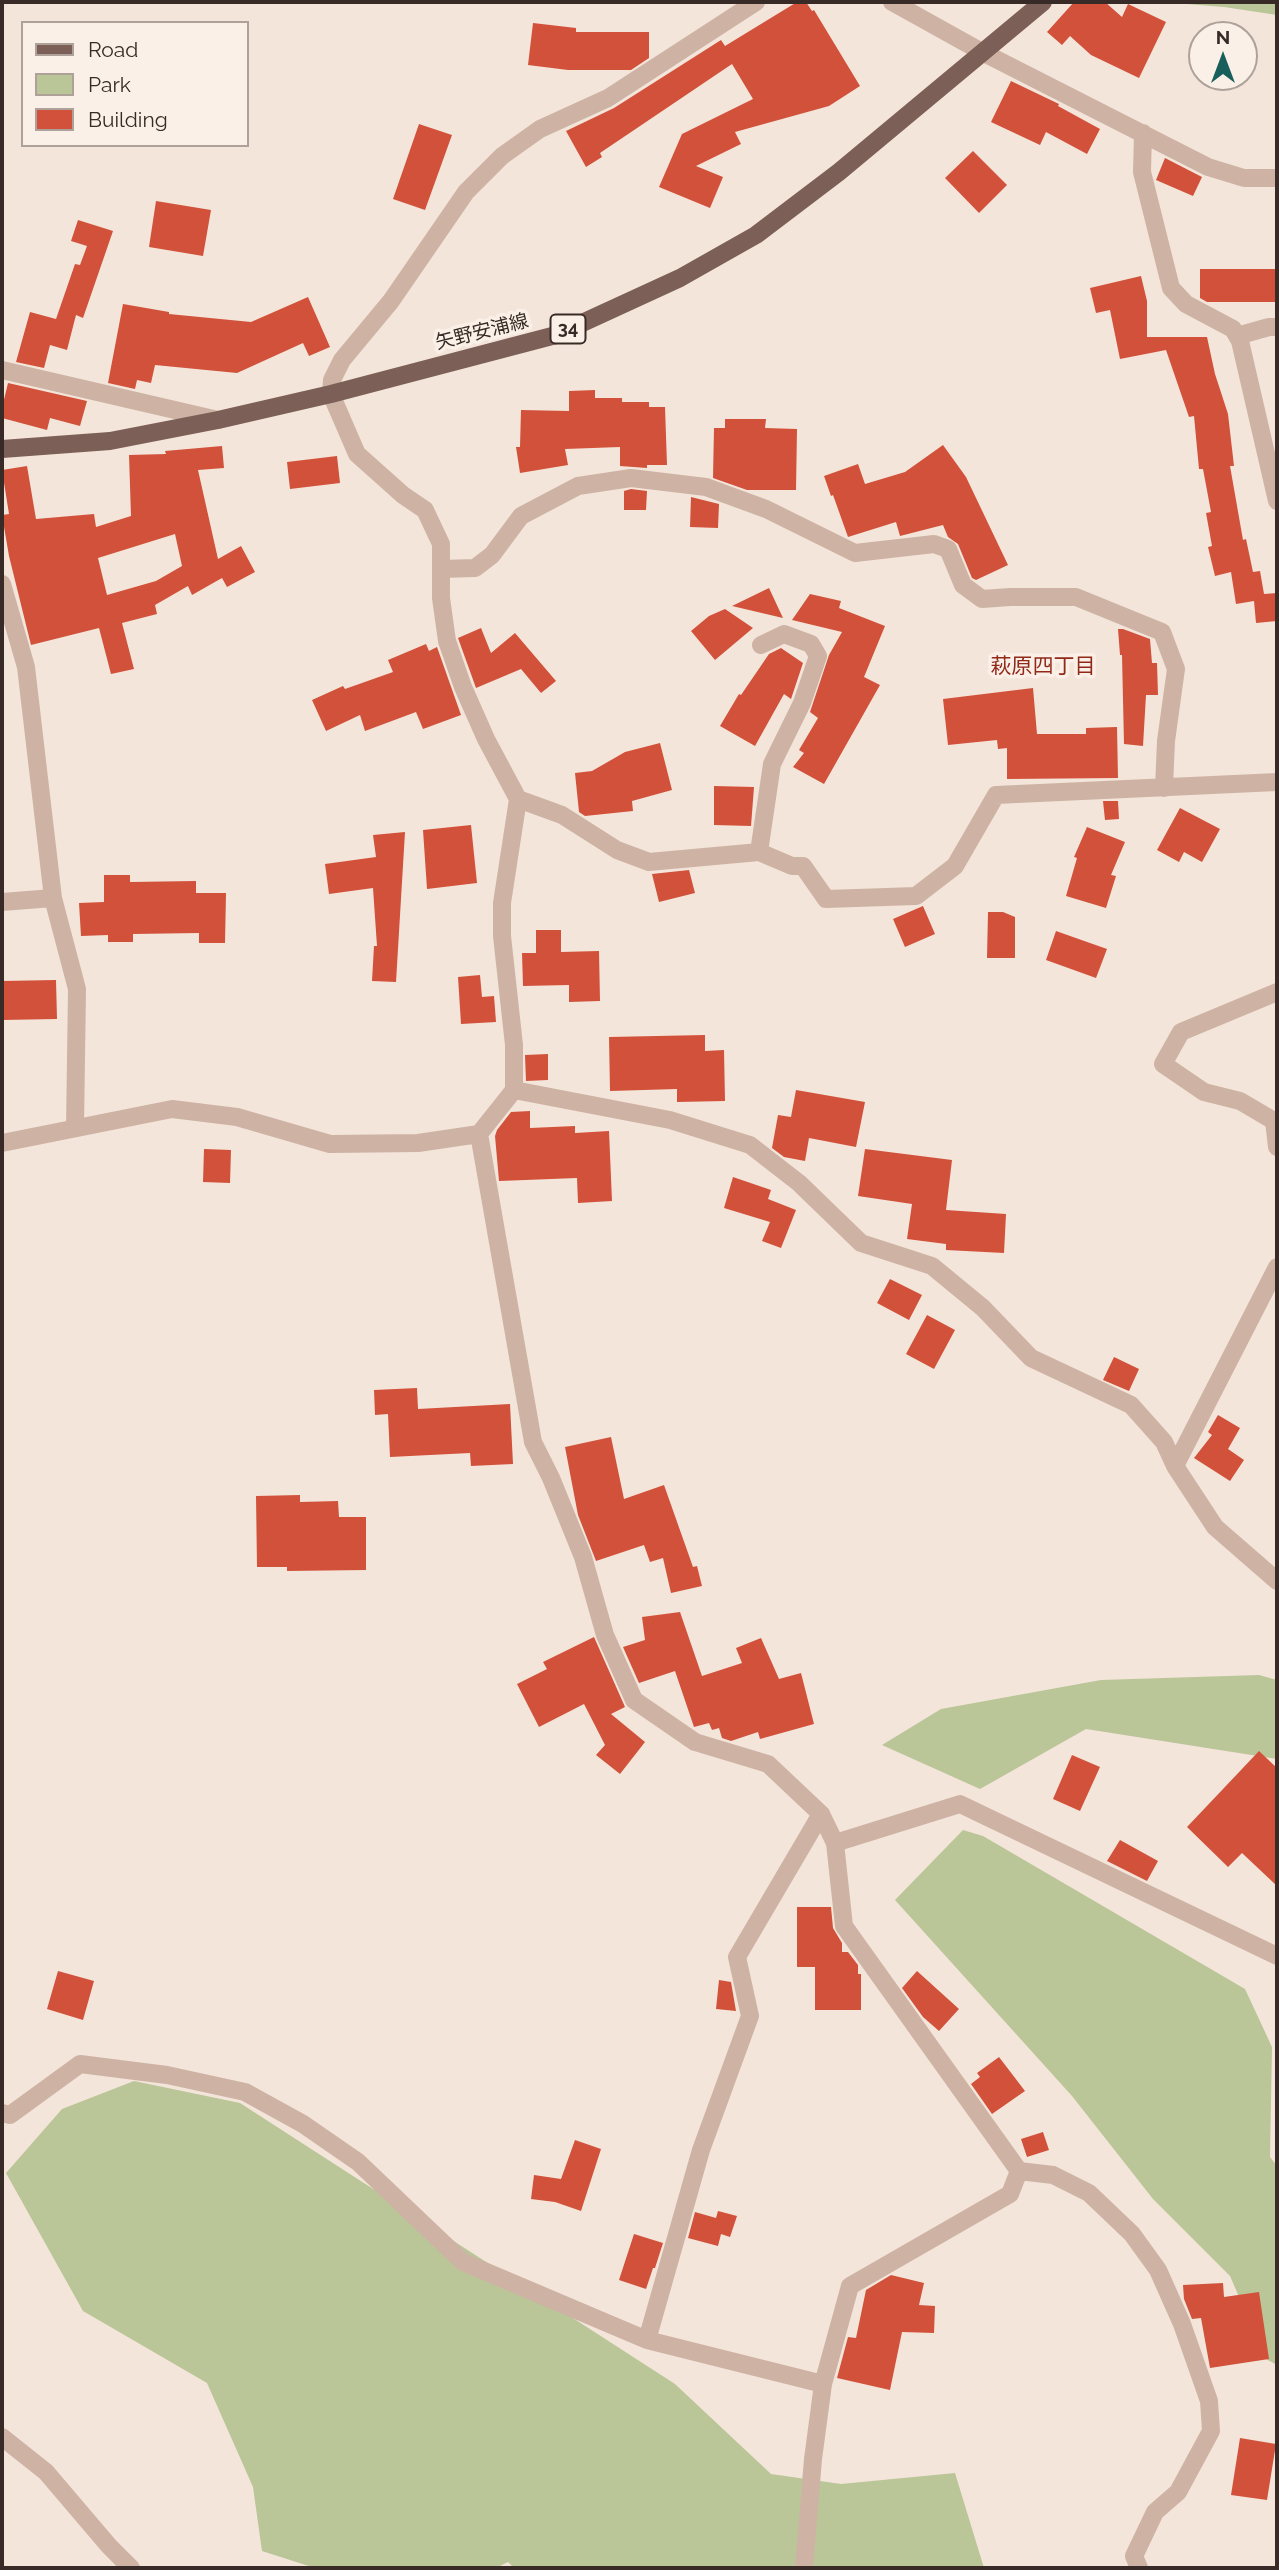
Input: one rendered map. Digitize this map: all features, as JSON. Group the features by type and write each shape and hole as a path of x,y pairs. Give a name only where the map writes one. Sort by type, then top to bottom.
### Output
{"main road":[{"name":"矢野安浦線","path":"2,449 110,441 218,420 331,394 555,335 680,278 756,235 839,172 1043,2"}],"street":[{"path":"2,1143 172,1109 237,1117 330,1144 418,1143 479,1134 514,1090 514,1045 502,936 502,902 518,799 477,718 447,641 441,598 441,544 425,510 403,495 357,454 331,394 332,380 342,360 391,301 466,192 502,156 540,129 608,98 756,2"},
{"path":"892,2 982,52 1209,167 1244,178 1277,178"},
{"path":"1143,133 1142,172 1171,288 1186,304 1233,328 1237,336 1245,355 1277,501"},
{"path":"1237,336 1277,327"},
{"path":"2,370 218,420"},
{"path":"441,569 475,568 492,555 521,516 578,486 631,478 706,488 766,509 855,553 934,544 948,549 963,585 982,600 1010,597 1076,597 1161,632 1176,669 1166,741 1164,788"},
{"path":"2,584 26,667 53,898 77,989 75,1127"},
{"path":"759,852 772,764 802,703 818,656 811,644 784,634 761,645"},
{"path":"518,799 562,816 617,849 649,862 759,852 792,866 803,866 826,899 916,896 955,866 996,795 1277,782"},
{"path":"2,902 53,898"},
{"path":"1277,992 1181,1032 1163,1064 1205,1092 1240,1101 1274,1121 1277,1147"},
{"path":"514,1090 670,1121 750,1145 799,1184 861,1242 932,1266 983,1308 1031,1358 1131,1405 1164,1442 1175,1466 1215,1527 1277,1581"},
{"path":"479,1134 533,1442 551,1478 583,1557 606,1635 634,1700 695,1742 768,1764 821,1814 835,1843 844,1926 1019,2171 1053,2175 1089,2193 1132,2234 1158,2270 1182,2324 1209,2401 1211,2431 1178,2492 1155,2512 1134,2556 1139,2568"},
{"path":"1175,1466 1277,1267"},
{"path":"835,1843 960,1804 1277,1956"},
{"path":"647,2340 701,2150 750,2016 737,1957 821,1814"},
{"path":"2,2113 10,2115 80,2064 167,2075 244,2092 303,2124 358,2162 463,2262 647,2340 822,2385"},
{"path":"804,2568 822,2385 850,2286 1010,2194 1019,2171"},
{"path":"2,2437 46,2472 131,2568"}],"green space":[{"path":"1162,2 1277,2 1277,15 1224,7"},
{"path":"1259,1675 1277,1680 1277,1759 1086,1729 980,1789 882,1745 941,1709 1101,1680"},
{"path":"963,1830 983,1836 1245,1989 1272,2047 1270,2157 1277,2166 1277,2365 1266,2359 1230,2276 1153,2199 1072,2096 895,1900"},
{"path":"134,2081 240,2103 675,2384 771,2474 841,2484 955,2473 984,2568 514,2568 508,2562 496,2568 315,2568 262,2551 253,2487 207,2383 83,2311 6,2173 62,2109"}],"building":[{"path":"797,2 806,2 812,11 814,10 860,86 829,106 735,132 741,144 696,166 723,177 710,208 659,187 682,134 753,99 732,64 600,153 602,157 586,167 566,131 614,108 721,40 725,46"},
{"path":"1074,2 1105,2 1122,17 1128,4 1166,22 1139,78 1091,55 1070,36 1062,45 1047,32"},
{"path":"533,23 576,28 576,32 649,32 649,58 631,70 568,70 528,65"},
{"path":"1011,81 1059,104 1058,106 1100,129 1087,154 1046,132 1040,145 991,122"},
{"path":"419,124 452,135 425,210 393,199"},
{"path":"973,151 1007,185 979,213 945,178"},
{"path":"1165,158 1202,177 1193,196 1156,180"},
{"path":"156,201 211,210 203,256 149,247"},
{"path":"78,220 113,231 83,318 76,315 67,350 50,345 44,368 16,362 30,312 56,319 75,264 80,265 87,246 71,241"},
{"path":"1200,269 1277,269 1277,302 1207,302 1200,298"},
{"path":"1141,276 1147,301 1147,337 1207,337 1228,414 1234,466 1230,466 1243,540 1246,539 1253,572 1260,571 1264,594 1277,593 1277,621 1256,623 1254,601 1236,604 1231,572 1215,576 1208,547 1212,546 1206,513 1211,512 1203,469 1199,469 1194,416 1189,417 1166,350 1120,359 1110,310 1096,313 1090,288"},
{"path":"308,297 330,347 309,356 303,343 237,373 155,365 151,383 137,380 135,389 108,383 123,304 169,314 251,322"},
{"path":"8,383 87,401 80,426 50,418 47,430 2,418"},
{"path":"595,390 595,398 622,398 622,402 649,402 649,407 665,407 667,465 647,465 647,468 620,466 620,447 565,449 568,465 520,473 516,447 520,447 521,410 569,411 569,391"},
{"path":"725,419 766,419 765,428 797,429 796,490 747,490 713,478 714,428 725,428"},
{"path":"943,445 966,477 1008,565 976,580 972,578 958,544 948,537 943,525 900,536 896,522 848,537 824,476 858,464 865,484 905,472"},
{"path":"222,446 224,468 198,470 218,559 241,546 255,572 227,587 222,578 192,595 188,586 155,605 157,614 122,623 134,669 111,674 99,628 31,645 2,515 9,514 2,470 27,466 36,519 94,514 96,527 131,516 129,455 166,454 165,451","holes":["175,534 182,566 156,581 107,595 98,558"]},
{"path":"337,456 340,483 290,489 287,462"},
{"path":"624,491 647,491 646,510 624,510"},
{"path":"691,497 719,504 718,528 690,527"},
{"path":"769,588 783,618 732,606"},
{"path":"810,594 841,601 839,608 885,626 864,677 880,685 824,784 793,767 804,753 799,750 818,718 810,712 829,655 842,632 792,620"},
{"path":"725,609 753,628 715,660 691,631 709,616"},
{"path":"481,628 491,653 515,633 556,681 541,693 521,669 476,688 458,638"},
{"path":"1118,629 1150,639 1152,663 1157,663 1158,695 1146,695 1143,746 1124,744 1122,655"},
{"path":"426,644 429,651 437,647 461,715 423,729 416,712 365,731 360,715 326,731 312,700 343,686 345,689 393,672 388,660"},
{"path":"781,648 803,663 791,699 784,694 755,746 720,726 739,694 741,695 769,654"},
{"path":"1033,688 1037,734 1086,734 1086,728 1117,727 1118,778 1007,779 1007,748 998,749 997,740 948,745 943,699"},
{"path":"660,743 672,790 632,801 633,811 585,816 579,812 575,773 592,771 625,752"},
{"path":"714,786 754,787 751,826 714,825"},
{"path":"1103,801 1118,801 1119,819 1105,820"},
{"path":"1180,808 1220,829 1202,862 1184,852 1179,862 1157,850"},
{"path":"471,825 477,883 427,889 423,830"},
{"path":"1087,827 1125,842 1111,875 1116,876 1106,908 1066,896 1077,858 1074,857"},
{"path":"405,832 396,982 372,981 374,946 377,946 373,888 329,894 325,864 376,857 373,835"},
{"path":"689,870 695,893 659,902 652,874"},
{"path":"104,875 130,875 130,882 196,881 196,893 226,893 225,943 199,943 199,933 133,934 133,942 108,942 108,935 81,936 79,903 104,902"},
{"path":"923,906 935,934 905,947 893,919"},
{"path":"988,912 1003,912 1015,917 1015,958 987,958"},
{"path":"536,930 561,930 561,952 599,951 600,1001 569,1002 569,985 523,986 522,953 536,953"},
{"path":"1056,931 1107,949 1096,978 1046,960"},
{"path":"480,975 482,997 494,996 496,1022 461,1024 458,977"},
{"path":"56,980 57,1019 2,1020 2,981"},
{"path":"705,1035 705,1051 724,1050 725,1101 677,1102 677,1089 610,1091 609,1037"},
{"path":"548,1054 548,1080 526,1081 525,1055"},
{"path":"796,1090 865,1102 856,1147 809,1138 805,1161 784,1157 772,1148 778,1115 791,1117"},
{"path":"530,1111 530,1128 575,1126 575,1133 609,1131 612,1201 578,1203 577,1178 499,1181 495,1136 497,1130 511,1112"},
{"path":"204,1149 231,1150 230,1183 203,1182"},
{"path":"865,1149 952,1160 946,1210 1006,1214 1004,1253 946,1250 946,1244 907,1239 912,1204 858,1196"},
{"path":"733,1177 771,1190 768,1199 796,1210 781,1248 762,1241 770,1222 724,1208"},
{"path":"890,1279 922,1295 909,1320 877,1303"},
{"path":"927,1315 955,1330 934,1369 906,1354"},
{"path":"1114,1357 1139,1369 1129,1391 1103,1380"},
{"path":"417,1388 418,1409 510,1404 513,1464 471,1466 470,1453 390,1457 388,1414 375,1415 374,1390"},
{"path":"1218,1415 1240,1428 1228,1449 1244,1460 1230,1481 1194,1458 1212,1435 1208,1432"},
{"path":"611,1437 624,1499 664,1485 693,1567 697,1566 702,1586 671,1593 663,1558 650,1562 644,1545 596,1561 578,1515 565,1447"},
{"path":"300,1495 300,1502 338,1501 339,1517 366,1517 366,1570 287,1571 287,1567 257,1567 256,1496"},
{"path":"680,1612 702,1676 742,1663 736,1648 761,1638 779,1679 801,1673 814,1724 760,1739 758,1732 731,1741 722,1738 719,1728 712,1730 709,1723 694,1727 675,1671 639,1683 623,1647 645,1640 642,1617"},
{"path":"594,1637 625,1707 611,1714 645,1742 620,1774 596,1755 605,1745 584,1704 539,1727 517,1684 547,1669 543,1662"},
{"path":"1259,1751 1277,1768 1277,1886 1242,1853 1228,1867 1187,1827"},
{"path":"1072,1755 1100,1767 1080,1811 1053,1799"},
{"path":"1120,1840 1158,1861 1147,1881 1107,1861"},
{"path":"797,1907 831,1907 833,1928 842,1943 842,1952 848,1952 858,1965 858,1974 861,1974 861,2010 815,2010 815,1967 797,1967"},
{"path":"58,1971 94,1981 83,2020 47,2009"},
{"path":"917,1971 959,2009 939,2031 923,2017 902,1988"},
{"path":"719,1980 731,1982 736,2011 716,2009"},
{"path":"999,2057 1025,2091 992,2114 971,2084 980,2077 977,2073"},
{"path":"1043,2132 1049,2150 1027,2157 1021,2139"},
{"path":"575,2140 601,2149 581,2211 555,2202 531,2199 534,2175 561,2179"},
{"path":"718,2211 737,2216 730,2237 721,2234 718,2246 688,2238 695,2212 716,2218"},
{"path":"634,2234 663,2243 646,2289 619,2280"},
{"path":"891,2275 924,2283 919,2305 935,2306 934,2333 902,2332 890,2390 837,2378 848,2337 856,2338 866,2290"},
{"path":"1223,2283 1224,2297 1259,2292 1269,2359 1210,2368 1201,2318 1192,2319 1184,2299 1183,2285"},
{"path":"1240,2438 1276,2444 1267,2500 1231,2495"}],"district":[{"name":"萩原四丁目","path":"1043,667"}]}
